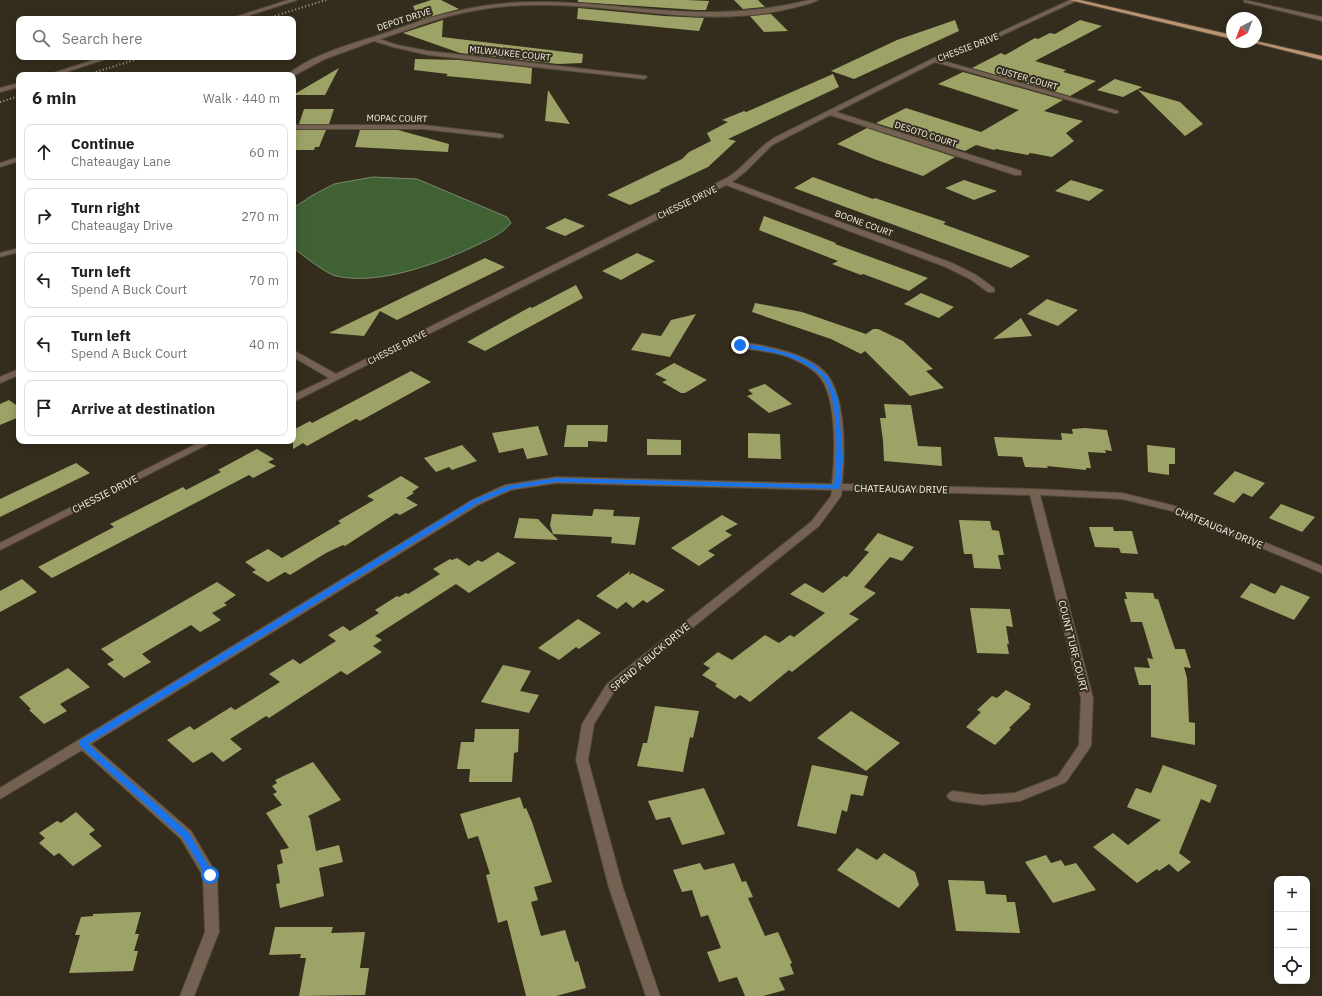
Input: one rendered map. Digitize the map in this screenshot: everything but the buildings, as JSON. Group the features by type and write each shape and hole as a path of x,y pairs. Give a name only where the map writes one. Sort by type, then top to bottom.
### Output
{"main road":[{"path":"1074,0 1226,36"},
{"path":"1262,44 1322,58"}],"street":[{"path":"242,16 294,0"},
{"name":"DEPOT DRIVE","path":"296,72 329,54 444,16 478,8 503,5 565,4 679,14 723,15 774,11 815,0"},
{"name":"CHESSIE DRIVE","path":"296,398 726,182 739,174 773,140 934,60 994,37 1074,0"},
{"path":"1246,1 1322,19"},
{"name":"MILWAUKEE COURT","path":"376,39 395,46 428,53 644,76"},
{"path":"60,72 99,60"},
{"name":"CUSTER COURT","path":"934,60 1116,112"},
{"path":"0,90 16,86"},
{"name":"DESOTO COURT","path":"828,112 1018,173"},
{"name":"MOPAC COURT","path":"296,127 423,127 501,136"},
{"path":"0,165 16,159"},
{"name":"BOONE COURT","path":"726,182 949,265 973,277 990,290"},
{"path":"0,255 16,251"},
{"name":"SPEND A BUCK DRIVE","path":"653,996 616,888 582,760 588,724 611,687 815,524 836,496 840,458 835,399 825,377 811,365 793,356 760,347 740,345"},
{"path":"296,355 336,378"},
{"path":"0,380 16,373"},
{"name":"CHESSIE DRIVE","path":"0,547 203,444"},
{"name":"CHATEAUGAY DRIVE","path":"0,794 476,502 509,487 556,480 1034,492 1122,496 1176,509 1322,570"},
{"name":"COUNT TURF COURT","path":"952,796 982,800 1016,798 1062,779 1085,746 1087,698 1034,492"},
{"path":"82,743 186,835 210,875 212,932 187,996"}],"shaded area":[{"path":"373,177 417,179 507,217 511,223 492,238 446,258 409,271 371,278 336,276 326,272 296,250 296,206 334,184"}],"railway":[{"path":"275,16 326,0"},
{"path":"96,72 134,60"},
{"path":"0,102 16,97"}],"route":[{"path":"210,875 186,835 82,743 476,502 509,487 556,480 837,488 840,458 835,399 825,377 811,365 793,356 760,347 740,345"}]}
